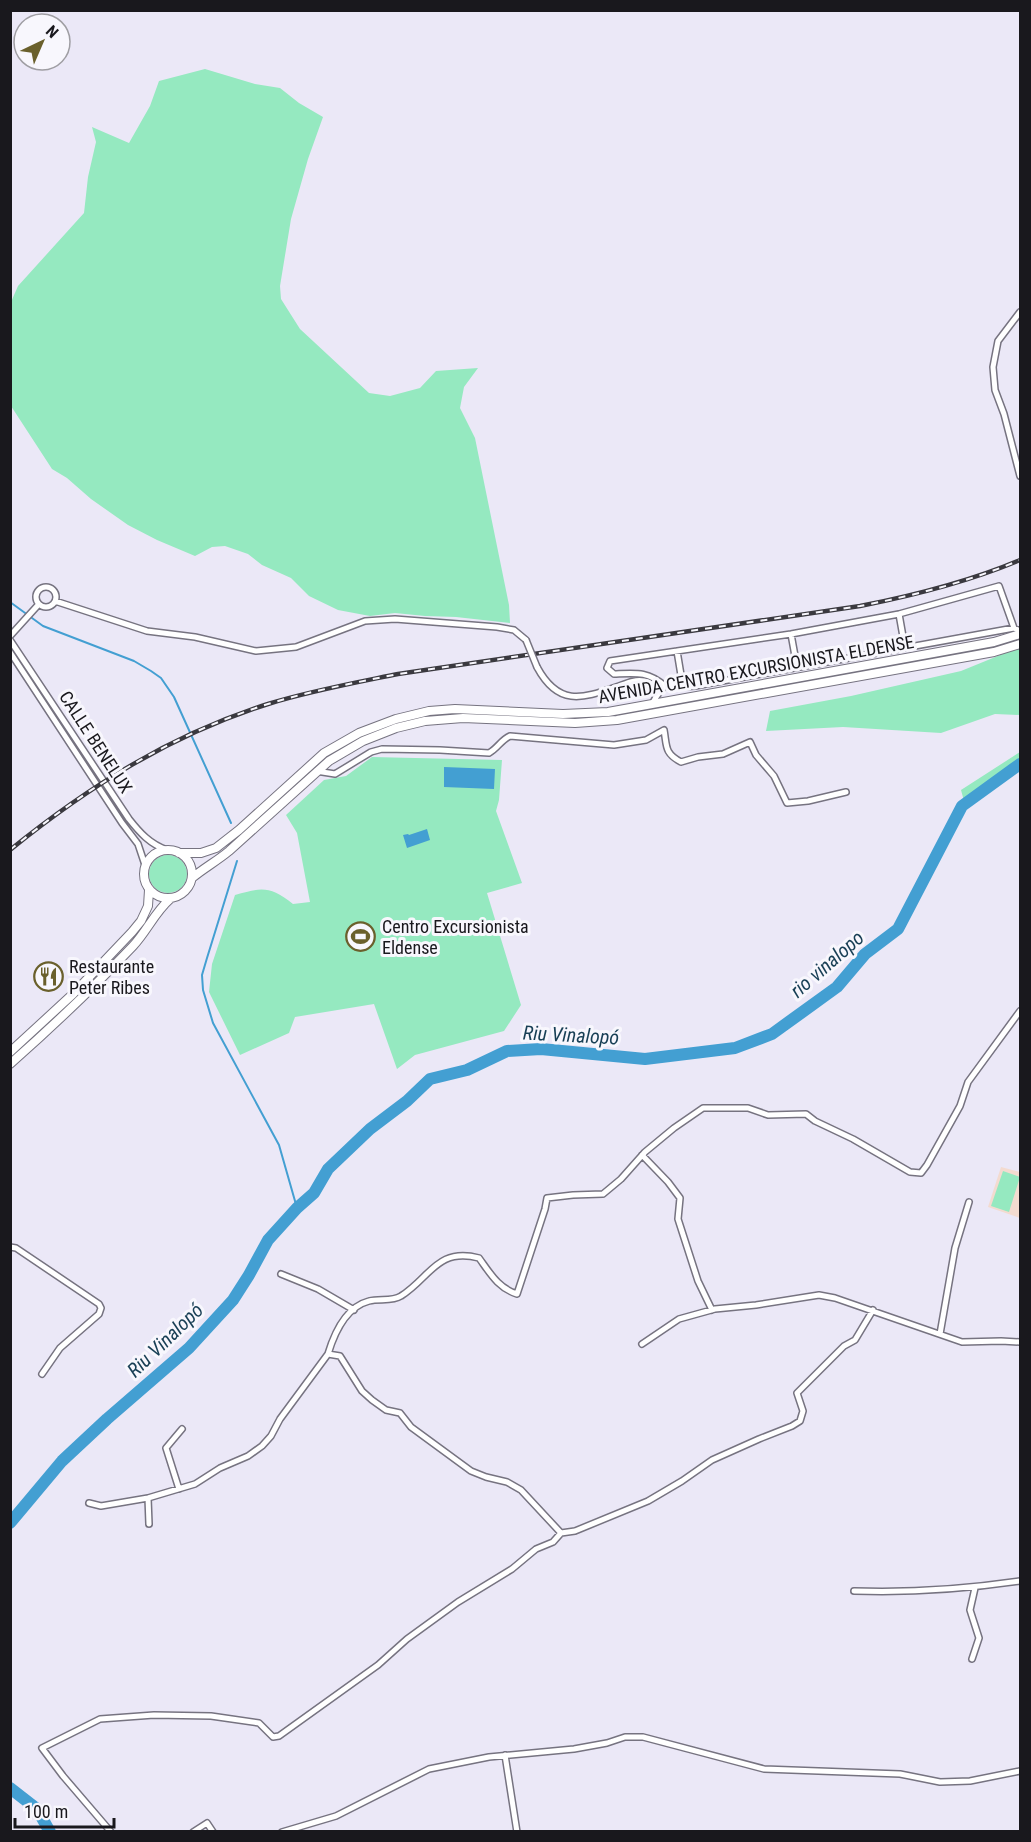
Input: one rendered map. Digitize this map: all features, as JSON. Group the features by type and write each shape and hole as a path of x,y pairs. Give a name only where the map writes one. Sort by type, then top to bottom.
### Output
{"street":[{"path":"1020,312 998,341 993,367 994,390 1004,414 1020,476"},
{"path":"652,705 663,688 671,684 682,686 1018,631 999,586 899,614 791,634 610,661 607,668 614,674 651,675 663,688"},
{"path":"45,587 52,590 55,594 55,601 47,607 39,604 36,595 39,589 45,587"},
{"path":"55,601 147,632 195,637 256,651 296,647 365,621 395,619 497,627 514,630 526,640 544,680 554,690 571,696 590,696 636,680 646,681 663,688"},
{"path":"10,638 39,604"},
{"path":"899,614 906,648"},
{"name":"AVENIDA CENTRO EXCURSIONISTA ELDENSE","path":"179,853 201,853 216,848 239,831 324,753 359,733 422,712 455,709 578,714 608,712 994,642 1018,631"},
{"path":"791,634 797,667"},
{"name":"CALLE BENELUX","path":"10,638 129,819 145,838 167,850"},
{"name":"AVENIDA CENTRO EXCURSIONISTA ELDENSE","path":"192,878 229,851 316,771 336,756 363,741 396,728 419,722 463,718 575,723 617,720 993,652 1020,644"},
{"path":"677,651 682,686 690,693 700,697"},
{"name":"CALLE BENELUX","path":"10,652 138,844 145,865"},
{"path":"624,659 626,674"},
{"path":"316,771 335,774 371,752 382,750 489,753 496,750 504,739 510,736 614,745 646,740 664,730 666,748 672,757 681,762 723,754 750,742 756,755 774,776 787,803 808,801 846,792"},
{"path":"10,1052 81,987 141,921 148,906 149,890 143,875 145,865 151,856 156,852 167,850 179,853 190,864 192,878 190,885 182,894 170,899 159,910 136,942 101,980 10,1064"},
{"path":"149,890 158,897 170,899"},
{"path":"88,1503 101,1506 148,1498 179,1489 195,1484 220,1468 248,1456 271,1436 280,1419 328,1354 337,1330 345,1318 368,1301 397,1299 408,1292 433,1267 446,1259 466,1255 479,1258 498,1283 516,1294 547,1198 603,1194 621,1179 642,1155 674,1128 703,1108 748,1108 768,1115 806,1114 910,1172 921,1173 960,1106 968,1082 1020,1011"},
{"path":"642,1155 680,1198 678,1219 698,1281 712,1310"},
{"path":"940,1334 955,1248 969,1202"},
{"path":"10,1247 16,1248 99,1304 101,1308 99,1314 60,1348 42,1374"},
{"path":"281,1274 318,1289 354,1310"},
{"path":"642,1344 679,1318 712,1310 819,1295 834,1298 962,1342 1020,1342"},
{"path":"111,1832 42,1748 100,1719 154,1715 211,1716 259,1723 273,1737 279,1736 378,1665 407,1639 458,1602 512,1569 536,1549 553,1542 561,1533 576,1532 648,1501 712,1460 800,1421 803,1411 797,1393 844,1346 855,1340 873,1311"},
{"path":"328,1354 340,1356 362,1391 372,1400 386,1410 400,1413 411,1426 471,1471 507,1482 521,1490 561,1533"},
{"path":"179,1489 166,1448 182,1429"},
{"path":"148,1498 149,1524"},
{"path":"854,1591 918,1592 975,1588 1020,1581"},
{"path":"972,1659 979,1638 970,1610 975,1588"},
{"path":"282,1832 336,1816 429,1770 505,1755 574,1749 625,1737 643,1737 764,1769 900,1774 939,1782 970,1781 1020,1771"},
{"path":"505,1755 517,1832"},
{"path":"193,1832 207,1823 213,1832"}],"shaded area":[{"path":"1001,1167 1020,1172 1020,1218 988,1207"}],"green space":[{"path":"205,69 255,84 280,88 299,103 323,117 291,219 280,286 281,299 300,329 369,393 390,396 420,388 436,371 478,368 464,387 460,408 475,438 509,605 510,623 395,613 370,616 338,610 309,596 291,578 262,565 248,554 225,546 212,547 195,556 157,540 128,525 52,469 11,406 11,302 18,286 84,213 88,177 96,142 92,127 129,143 150,106 159,81"},
{"path":"1020,647 1020,715 995,714 941,733 843,727 766,731 770,711 851,696 961,671"},
{"path":"1020,752 1020,761 964,801 961,790"},
{"name":"Centro Excursionista Eldense","path":"372,757 502,760 496,811 522,883 487,893 521,1005 504,1031 415,1055 397,1069 374,1004 295,1017 289,1033 240,1055 209,992 212,964 235,895 252,890 265,890 278,894 293,904 310,902 297,833 286,815 324,780 346,776"},
{"path":"168,855 182,860 187,874 182,888 168,893 154,888 149,874 154,860"},
{"path":"1003,1171 1020,1177 1009,1212 991,1206"}],"water":[{"path":"444,767 495,769 494,789 444,787"},
{"path":"427,829 430,840 407,848 403,835"}],"waterway":[{"path":"10,602 43,626 134,661 161,678 174,697 231,823"},
{"name":"Riu Vinalopó","path":"10,1523 62,1461 189,1348 233,1300 268,1240 314,1193 328,1169 370,1129 407,1101 430,1079 467,1070 507,1051 541,1049 645,1059 735,1048 772,1034 837,987 865,954 898,929 962,806 1020,764"},
{"path":"237,861 202,975 203,990 213,1023 279,1145 297,1208"},
{"name":"Riu Vinalopó","path":"10,1788 37,1809 50,1832"}],"railway":[{"path":"10,850 70,805 132,765 198,731 284,699 398,674 860,606 942,587 1020,560"}],"place":[{"name":"Centro Excursionista Eldense","path":"361,936"},
{"name":"Restaurante Peter Ribes","path":"48,976"}],"water label":[{"name":"rio vinalopo","path":"827,964"}]}
